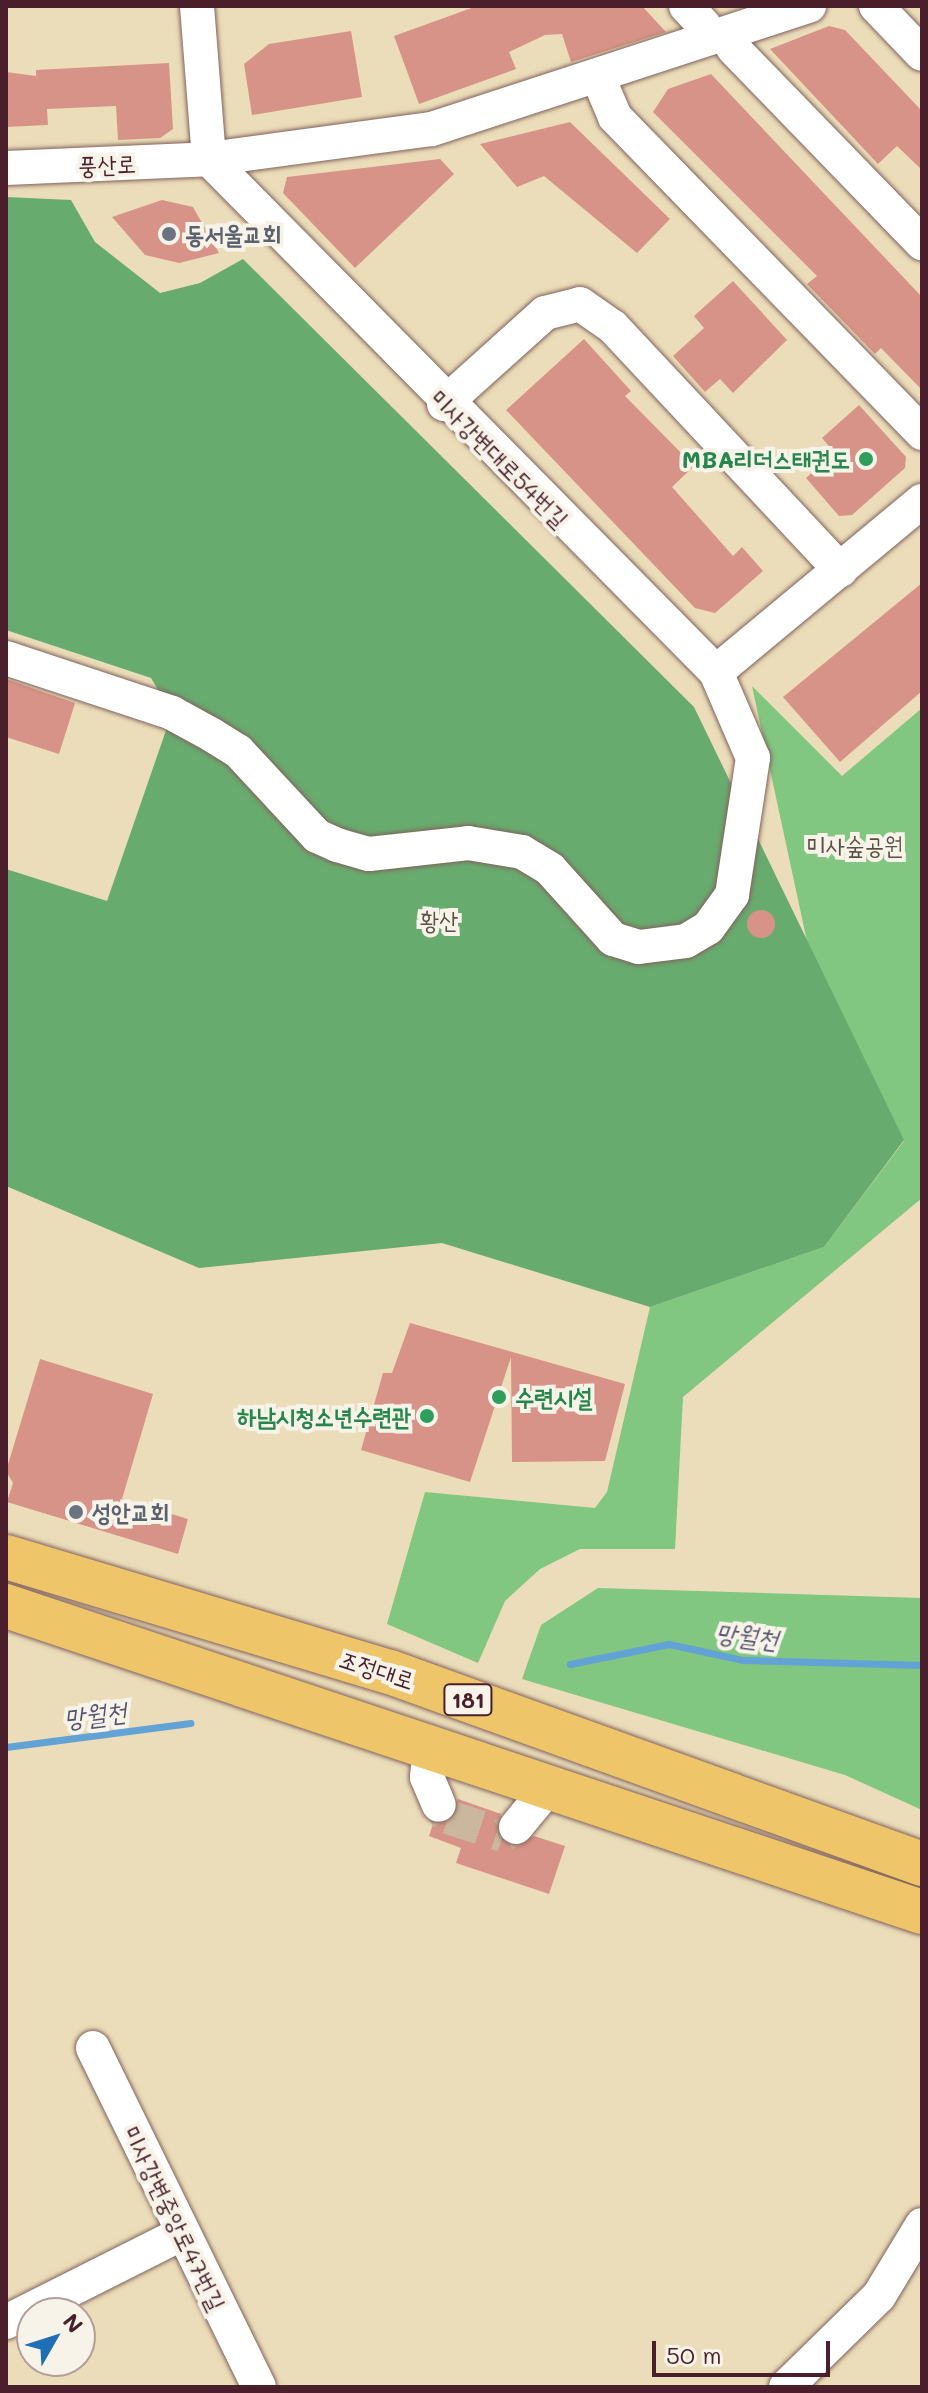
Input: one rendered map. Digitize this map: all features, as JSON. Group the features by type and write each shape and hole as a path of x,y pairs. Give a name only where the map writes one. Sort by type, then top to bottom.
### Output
{"main road":[{"name":"조정대로","path":"6,1557 390,1672 922,1864"},
{"path":"6,1606 922,1912"}],"street":[{"path":"197,6 209,159"},
{"name":"풍산로","path":"6,168 209,159 432,129 809,6"},
{"path":"876,6 922,54"},
{"path":"733,48 922,243"},
{"path":"598,77 615,117 922,433"},
{"name":"미사강변대로54번길","path":"209,159 444,404 716,672"},
{"path":"444,404 545,313 580,304 613,327 840,570"},
{"path":"6,658 172,713 212,735 238,751 317,836 337,845 369,854 468,843 522,852 550,869 613,939 639,947 686,941 708,928 732,895 753,758 716,672 922,501"},
{"path":"430,1748 427,1777 439,1805"},
{"path":"516,1827 549,1787"},
{"name":"미사강변중앙로47번길","path":"93,2048 181,2234 259,2387"},
{"path":"786,2387 879,2296 922,2225"},
{"path":"6,2322 181,2234"}],"green space":[{"name":"황산","path":"6,197 71,200 95,242 160,293 200,283 243,259 694,707 904,1140 824,1247 650,1307 442,1243 199,1268 6,1186 6,869 107,901 172,713 151,678 6,630"},
{"name":"미사숲공원","path":"752,686 842,776 922,708 922,1198 683,1397 675,1549 580,1549 540,1569 505,1601 478,1663 387,1624 425,1492 595,1508 607,1492 650,1307 824,1247 904,1141 808,946"},
{"path":"598,1588 922,1598 922,1810 845,1775 522,1679 541,1625"}],"building":[{"path":"477,6 642,6 666,32 571,62 562,34 545,35 509,52 516,69 419,104 394,36"},
{"path":"829,26 845,30 922,111 922,170 897,146 878,164 770,49"},
{"path":"351,31 362,97 252,115 244,64 269,44"},
{"path":"169,63 173,129 160,138 118,140 116,106 47,109 48,125 6,127 6,72 36,76 36,70"},
{"path":"711,74 922,297 922,390 881,348 875,354 807,284 817,276 653,112 668,89"},
{"path":"570,122 670,219 637,253 544,176 517,187 480,144"},
{"path":"440,159 454,174 355,268 283,193 287,177"},
{"name":"동서울교회","path":"162,200 193,207 219,253 179,263 145,255 112,217"},
{"path":"733,281 787,340 733,393 720,379 705,392 673,356 704,328 694,316"},
{"path":"584,339 631,391 625,396 694,466 672,487 733,556 742,547 763,571 715,613 695,608 506,410"},
{"path":"859,405 906,457 905,468 852,515 839,516 806,478 835,453 822,438"},
{"path":"922,583 922,691 840,762 783,697"},
{"path":"6,679 75,703 59,754 6,737"},
{"path":"761,910 771,914 775,924 771,934 761,938 751,934 747,924 751,914"},
{"name":"수련시설","path":"410,1323 625,1384 605,1461 512,1462 511,1357 470,1482 361,1450 383,1373 392,1373"},
{"path":"40,1359 153,1394 122,1499 188,1519 178,1554 7,1502 13,1483 6,1471"},
{"path":"458,1799 501,1814 497,1833 512,1846 534,1836 565,1846 549,1894 456,1863 461,1848 429,1836 433,1824 454,1818"}],"waterway":[{"name":"망월천","path":"570,1664 669,1644 743,1660 922,1665"},
{"name":"망월천","path":"6,1747 190,1723"}],"tunnel":[{"path":"439,1805 448,1817 503,1835 516,1827"}],"place":[{"name":"동서울교회","path":"169,234"},
{"name":"MBA리더스태권도","path":"866,459"},
{"name":"수련시설","path":"499,1397"},
{"name":"하남시청소년수련관","path":"427,1416"},
{"name":"성안교회","path":"76,1512"}]}
